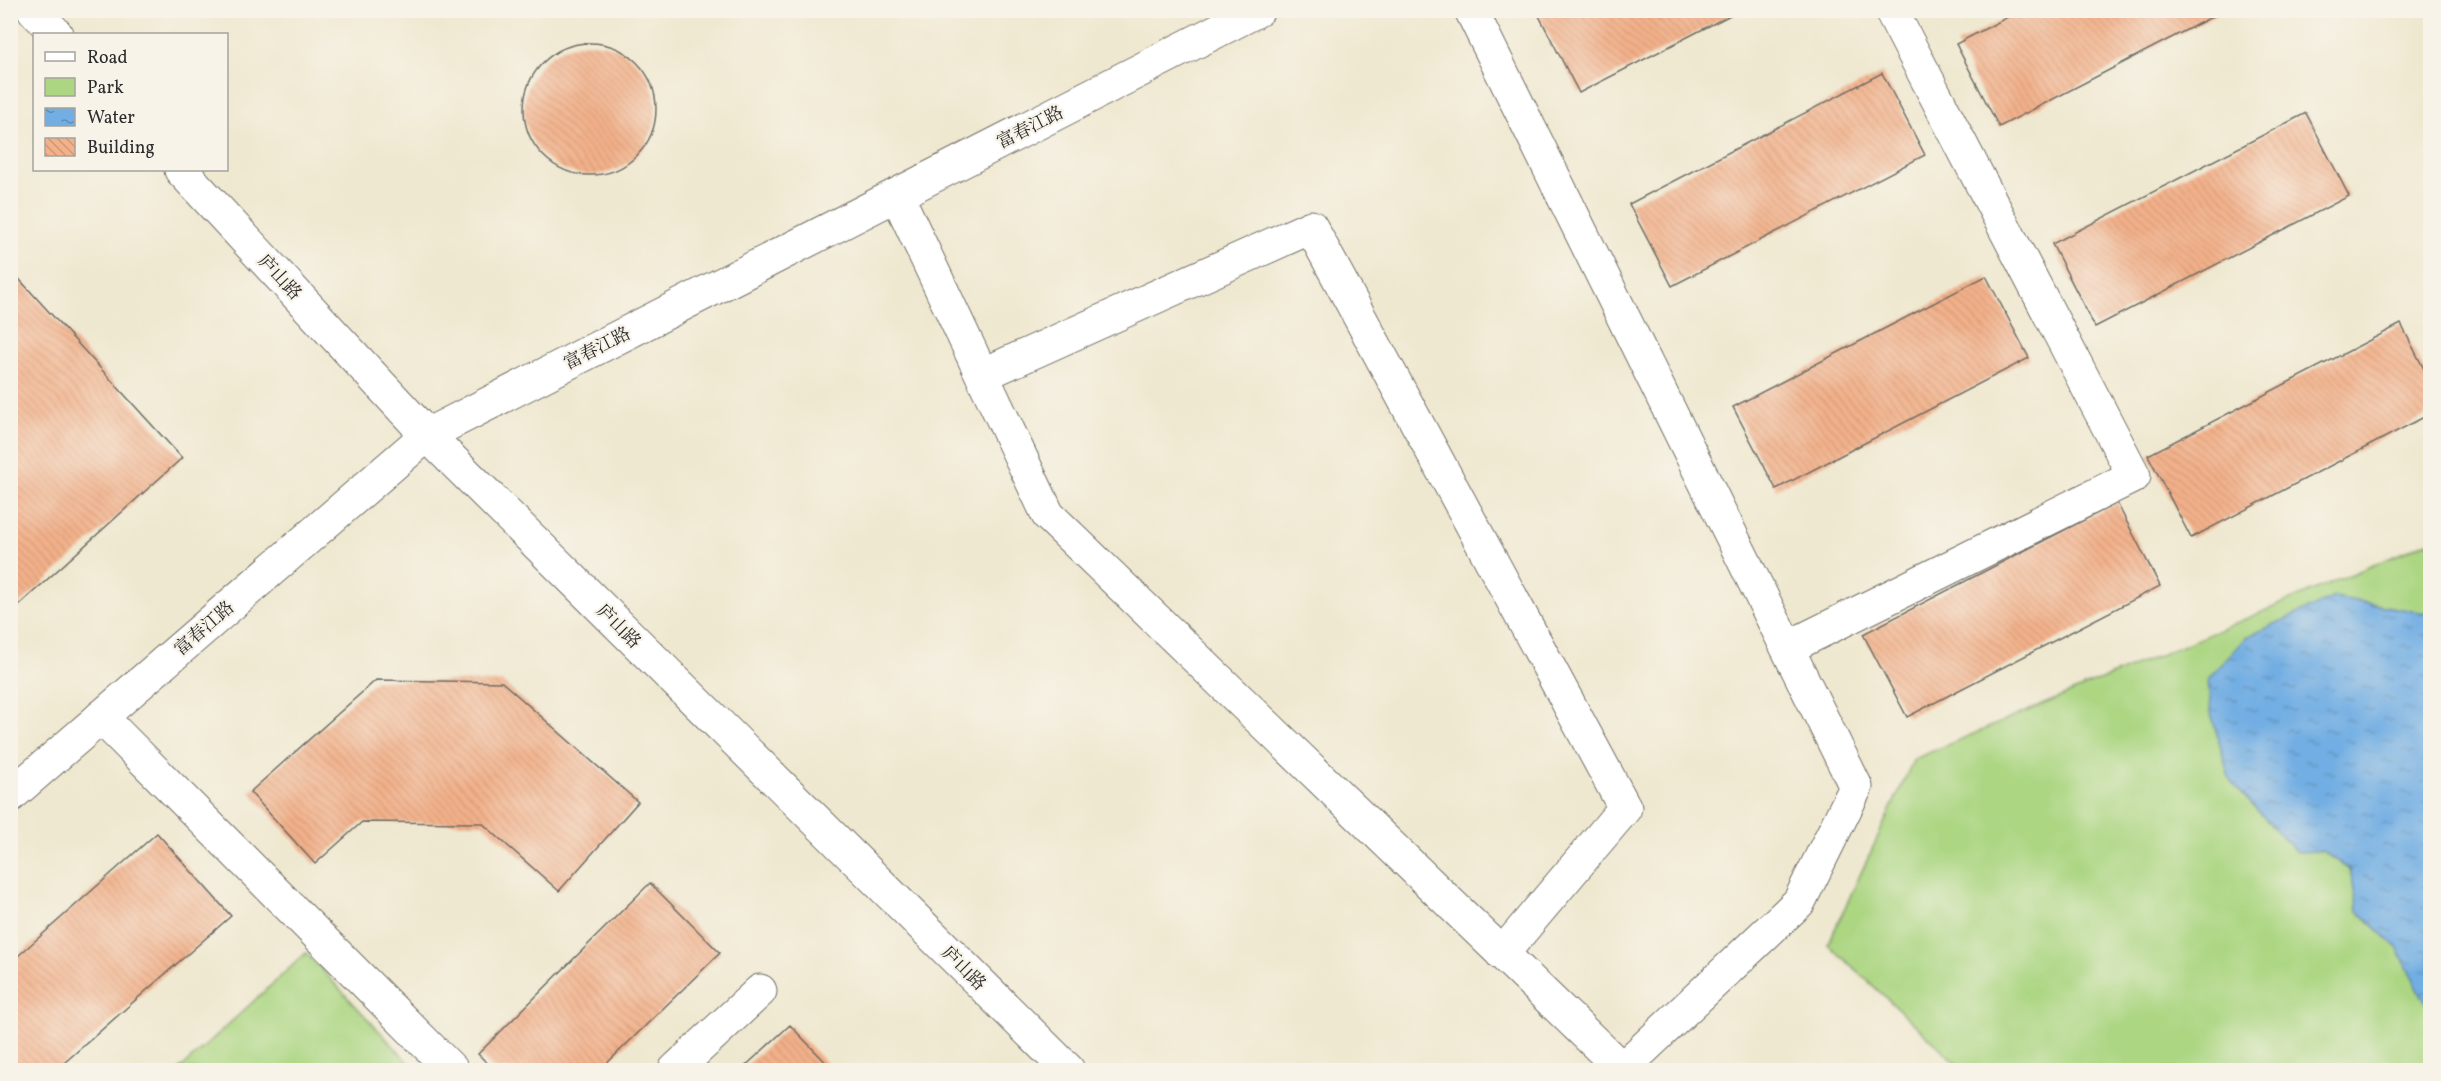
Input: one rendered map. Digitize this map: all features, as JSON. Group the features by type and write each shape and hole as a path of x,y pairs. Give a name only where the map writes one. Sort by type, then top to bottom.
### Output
{"street":[{"path":"34,10 55,33"},
{"name":"富春江路","path":"10,796 427,435 1258,10"},
{"path":"897,195 1048,515 1622,1070 1799,902 1856,787 1471,10"},
{"path":"1787,648 2134,476 1891,10"},
{"name":"庐山路","path":"182,171 427,435 1068,1071"},
{"path":"982,375 1311,227 1625,808 1502,954"},
{"path":"101,717 452,1071"},
{"path":"675,1071 760,991"}],"green space":[{"path":"2430,541 2430,1070 1964,1070 1828,944 1914,759"},
{"path":"306,953 414,1068 411,1070 179,1070"}],"water":[{"path":"2334,597 2430,614 2430,1011 2397,948 2358,911 2350,869 2322,851 2296,852 2230,781 2211,713 2208,679 2246,637"}],"building":[{"path":"1536,10 1740,10 1579,93"},
{"path":"2021,10 2225,10 1999,127 1956,44"},
{"path":"590,43 615,48 637,62 651,84 656,109 651,134 637,156 615,170 590,175 565,170 543,156 529,134 524,109 529,84 543,62 565,48"},
{"path":"1882,73 1925,155 1672,286 1629,204"},
{"path":"2306,113 2349,196 2095,327 2052,244"},
{"path":"10,269 182,458 10,613"},
{"path":"1986,276 2029,358 1776,489 1733,407"},
{"path":"2401,324 2430,381 2430,414 2191,538 2148,455"},
{"path":"2117,503 2160,586 1907,717 1863,634"},
{"path":"376,680 502,682 638,802 559,891 482,823 362,822 315,864 250,792"},
{"path":"157,833 231,916 56,1070 10,1070 10,963"},
{"path":"650,883 720,953 600,1070 494,1070 478,1054"},
{"path":"790,1025 833,1070 741,1070"}]}
